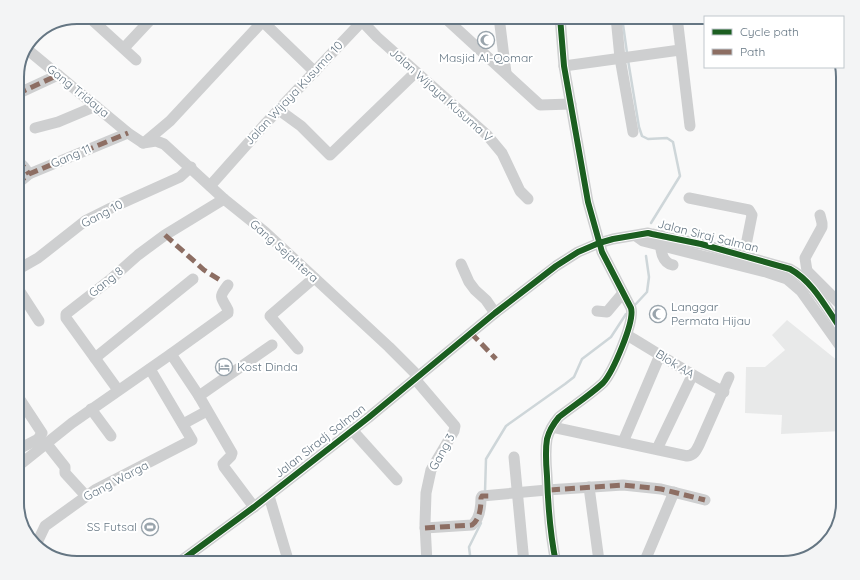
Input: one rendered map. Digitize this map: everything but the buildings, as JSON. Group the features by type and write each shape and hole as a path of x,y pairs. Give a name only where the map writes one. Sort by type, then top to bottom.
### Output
{"street":[{"path":"98,24 136,60"},
{"path":"124,48 146,24"},
{"path":"143,144 166,125 256,24"},
{"path":"265,24 315,72"},
{"name":"Jalan Wijaya Kusuma 10","path":"210,186 278,110 315,72 357,24"},
{"name":"Jalan Wijaya Kusuma V","path":"367,24 377,37 487,135 499,149 520,191 528,200"},
{"path":"453,24 540,105 571,104"},
{"path":"500,24 506,73"},
{"path":"555,556 550,530 547,490 546,444 548,435 559,417 605,381 627,335 632,313 604,257 584,187 564,66 561,24"},
{"path":"617,24 620,58 633,132"},
{"path":"678,24 690,126"},
{"path":"564,66 680,50"},
{"name":"Gang Tridaya","path":"30,52 143,144"},
{"path":"278,110 301,126 330,155 416,72"},
{"path":"24,91 58,75"},
{"path":"35,128 58,122 96,106"},
{"name":"Gang 11","path":"24,178 29,174 128,132"},
{"name":"Gang Sejahtera","path":"143,144 156,141 164,144 224,199 265,232 389,347 416,377"},
{"path":"24,167 29,174"},
{"name":"Gang 10","path":"24,266 38,258 85,221 180,178 191,168"},
{"path":"689,198 749,210 752,215 744,255"},
{"name":"Gang 8","path":"118,390 66,318 66,314 164,235 224,199"},
{"path":"820,215 822,227 805,258 805,274 836,296"},
{"name":"Jalan Siraj Salman","path":"471,333 556,266 578,252 613,239 648,233 661,240 788,280 801,291 836,341"},
{"path":"661,240 665,261 668,264 673,265"},
{"name":"Jalan Siraj Salman","path":"661,240 744,255 805,274 836,322"},
{"path":"461,264 469,282 486,300 495,313"},
{"path":"298,349 270,316 314,278"},
{"path":"95,358 193,279"},
{"path":"24,461 91,409 228,313 228,310 221,297 222,292 228,285"},
{"path":"597,311 607,312 623,293"},
{"path":"24,298 39,321"},
{"path":"829,332 836,322"},
{"name":"Jalan Siradj Salman","path":"188,556 269,496 471,333"},
{"name":"Blok AA","path":"627,335 692,376 724,392"},
{"path":"199,396 272,345"},
{"path":"171,354 199,396 232,453 223,464 224,467 254,507"},
{"path":"623,442 660,355"},
{"path":"150,369 183,424 207,411"},
{"path":"658,449 692,376"},
{"name":"Gang 3","path":"416,377 455,426 454,431 431,470 426,493 425,528 427,556"},
{"path":"552,427 691,456 695,453 724,392 729,377"},
{"path":"24,405 42,430 42,436 24,447"},
{"path":"91,409 111,436"},
{"name":"Gang Warga","path":"39,540 45,526 95,490 190,442 192,440 183,424"},
{"path":"352,430 397,480"},
{"path":"46,443 65,467 65,473 86,496"},
{"path":"514,457 523,556"},
{"path":"425,528 472,525 476,522 481,507 481,498 486,496 623,485 641,486 674,492 705,500"},
{"path":"589,487 598,556"},
{"path":"647,556 674,492"},
{"path":"269,496 287,556"}],"shaded area":[{"path":"787,320 836,359 836,431 781,434 782,415 745,413 746,367 765,367 785,350 772,335"}],"waterway":[{"path":"623,24 627,53"},
{"path":"628,60 639,127 642,136 648,139 667,138 673,142 680,176 651,223"},
{"path":"634,306 647,292 649,277 646,256"},
{"path":"485,492 486,459 506,426 574,377 582,359 611,337 626,314"},
{"path":"470,556 469,547 481,523"}],"marked path":[{"path":"24,91 58,75"},
{"path":"24,178 29,174 128,133"},
{"path":"24,167 29,174"},
{"path":"165,235 204,270 220,280"},
{"path":"471,333 496,359"},
{"path":"550,490 623,485 661,489 705,500"},
{"path":"425,528 472,525 477,520 482,496 490,496"}],"cycle path":[{"path":"555,556 548,498 546,453 548,436 559,417 603,383 612,368 627,335 631,315 631,308 602,252 588,202 564,66 561,24"},
{"path":"188,556 254,507 368,418 495,313 556,266 578,252 599,243 648,233 701,244 790,269 806,281 820,297 836,321"}],"place":[{"name":"Masjid Al-Qomar","path":"486,40"},
{"name":"Langgar Permata Hijau","path":"658,314"},
{"name":"Kost Dinda","path":"224,367"},
{"name":"SS Futsal","path":"150,527"}]}
